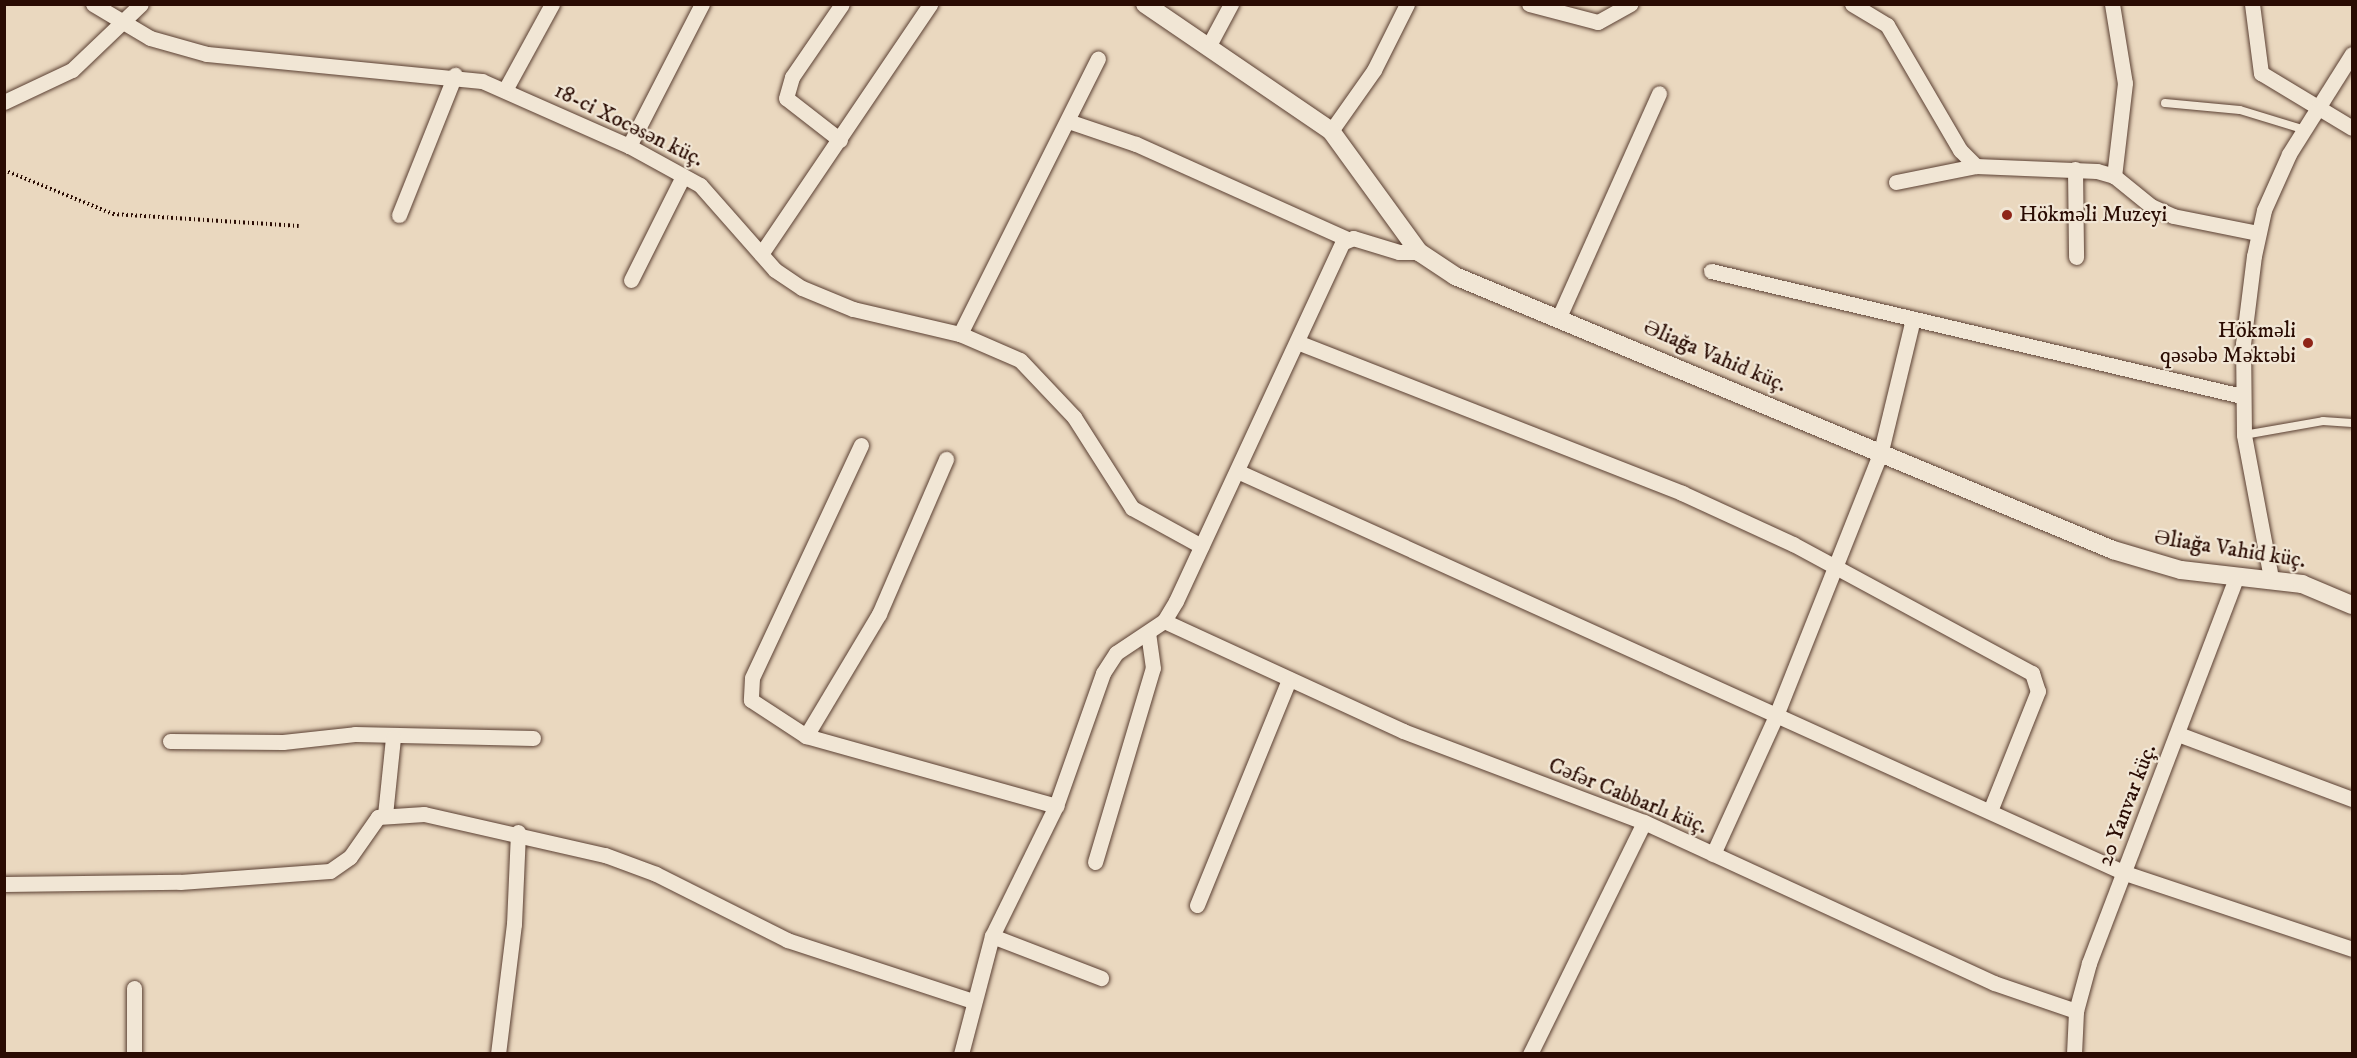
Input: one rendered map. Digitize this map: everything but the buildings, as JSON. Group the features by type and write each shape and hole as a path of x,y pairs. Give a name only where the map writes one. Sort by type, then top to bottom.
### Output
{"street":[{"name":"18-ci Xocəsən küç.","path":"93,4 174,48 207,54 455,75 505,90 629,146 683,176 717,199 775,270 833,303 960,334 1020,360 1074,417 1132,508 1202,546"},
{"path":"4,102 72,70 126,22 141,4"},
{"path":"505,90 552,4"},
{"path":"629,146 702,4"},
{"path":"840,140 786,98 792,77 842,4"},
{"path":"761,254 930,4"},
{"name":"Əliağa Vahid küç.","path":"1145,4 1331,131 1419,252 1455,276 1881,451 2113,550 2181,570 2271,578 2316,588 2352,604"},
{"path":"1208,47 1231,4"},
{"path":"1331,131 1374,70 1407,4"},
{"path":"1529,4 1598,22 1630,4"},
{"path":"1852,4 1887,26 1960,150 1976,166"},
{"path":"2112,4 2126,82 2115,176"},
{"path":"2252,4 2261,73 2315,108 2352,128"},
{"path":"2271,578 2244,435 2242,396 2258,232 2274,184 2302,129 2352,54"},
{"path":"960,334 1098,58"},
{"path":"399,215 455,75"},
{"path":"1559,317 1659,93"},
{"path":"1068,121 1136,144 1347,239 1419,252"},
{"path":"1896,182 1976,166 2075,169 2115,176 2151,206 2173,216 2258,232"},
{"path":"2075,169 2076,257"},
{"path":"630,280 683,176"},
{"path":"961,1053 992,936 1056,806 1103,673 1116,652 1164,621 1238,471 1347,239"},
{"path":"1711,271 2242,396"},
{"path":"1713,854 1775,718 1881,451 1913,319"},
{"path":"1297,342 1682,493 1835,569 2032,673 2040,684 1990,811"},
{"path":"861,445 752,678 751,700 806,736 1056,806"},
{"path":"806,736 879,614 946,459"},
{"path":"1238,471 1775,718 1990,811 2125,873 2352,949"},
{"name":"20 Yanvar küç.","path":"2074,1053 2076,1011 2125,873 2237,576"},
{"name":"Cəfər Cabbarlı küç.","path":"1164,621 1413,735 1644,822 1994,983 2076,1011"},
{"path":"1095,862 1151,678 1148,632"},
{"path":"1197,905 1289,679"},
{"path":"2178,734 2352,799"},
{"path":"170,741 393,737 533,738"},
{"path":"385,815 393,737"},
{"path":"4,885 180,882 330,870 351,858 370,822 385,815 424,814 518,832 605,855 656,874 787,940 974,1001"},
{"path":"1530,1053 1644,822"},
{"path":"498,1053 514,924 518,832"},
{"path":"992,936 1101,978"},
{"path":"134,988 134,1053"}],"lane":[{"path":"2164,103 2240,110 2302,129"},
{"path":"2244,435 2323,421 2352,423"}],"path":[{"path":"4,170 113,214 299,226"}],"place":[{"name":"Hökməli Muzeyi","path":"2007,215"},
{"name":"Hökməli qəsəbə Məktəbi","path":"2308,343"}]}
